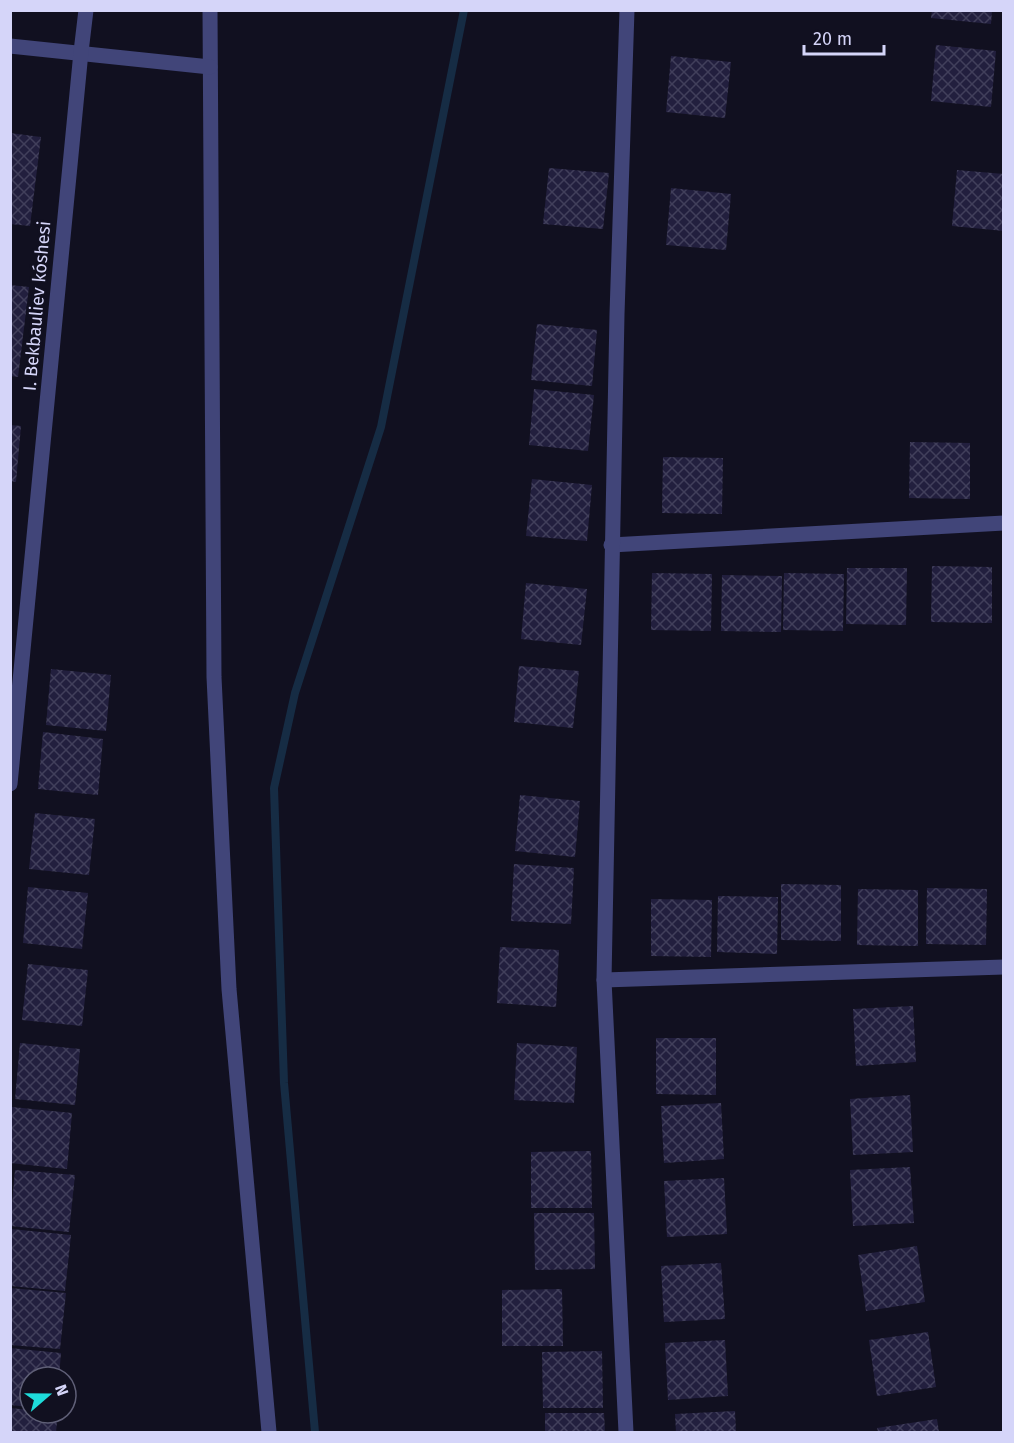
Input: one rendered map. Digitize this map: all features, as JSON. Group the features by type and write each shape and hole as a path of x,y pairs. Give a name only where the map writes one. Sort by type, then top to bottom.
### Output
{"street":[{"name":"I. Bekbauliev kóshesi","path":"10,784 86,10"},
{"path":"210,10 214,677 229,989 269,1432"},
{"path":"626,1432 604,980 611,545 627,10"},
{"path":"10,46 210,67"},
{"path":"611,545 1004,523"},
{"path":"604,980 1004,967"}],"building":[{"path":"932,10 992,10 991,24 931,18"},
{"path":"936,45 996,51 991,107 931,101"},
{"path":"671,56 731,62 725,118 666,112"},
{"path":"10,133 41,137 30,226 10,224"},
{"path":"549,168 609,173 603,229 543,224"},
{"path":"957,170 1004,174 1004,231 952,226"},
{"path":"671,188 731,194 726,250 666,245"},
{"path":"10,285 29,287 18,377 10,376"},
{"path":"537,324 597,330 592,386 531,380"},
{"path":"534,389 594,395 588,451 529,445"},
{"path":"10,425 21,426 16,482 10,481"},
{"path":"910,442 970,443 970,499 909,498"},
{"path":"663,457 723,458 722,514 662,513"},
{"path":"532,479 592,485 587,541 526,536"},
{"path":"932,566 992,567 992,623 931,622"},
{"path":"847,568 907,568 906,625 846,624"},
{"path":"652,573 712,574 711,631 651,630"},
{"path":"784,573 844,574 843,631 783,630"},
{"path":"722,575 782,576 781,632 721,631"},
{"path":"526,583 587,589 581,645 521,639"},
{"path":"519,666 579,671 573,728 514,722"},
{"path":"51,669 111,675 106,731 46,725"},
{"path":"43,732 103,739 98,795 38,789"},
{"path":"520,795 580,801 575,857 515,851"},
{"path":"35,813 95,819 89,875 29,869"},
{"path":"514,864 574,868 571,924 511,921"},
{"path":"781,884 841,885 841,941 781,940"},
{"path":"28,887 88,893 82,949 23,943"},
{"path":"927,888 987,889 986,945 926,944"},
{"path":"858,889 918,890 918,946 857,945"},
{"path":"718,896 778,897 777,954 717,952"},
{"path":"651,899 712,900 711,957 651,956"},
{"path":"500,947 559,950 556,1007 497,1003"},
{"path":"28,964 88,970 82,1026 22,1020"},
{"path":"913,1006 916,1062 856,1066 853,1009"},
{"path":"656,1038 716,1038 716,1095 656,1094"},
{"path":"20,1043 80,1049 75,1105 15,1099"},
{"path":"517,1043 577,1047 574,1103 514,1100"},
{"path":"910,1095 913,1152 853,1155 850,1099"},
{"path":"721,1103 724,1159 664,1163 661,1106"},
{"path":"12,1107 72,1113 67,1169 10,1163"},
{"path":"591,1151 592,1208 531,1208 531,1152"},
{"path":"910,1167 914,1223 853,1226 850,1170"},
{"path":"15,1170 75,1175 69,1232 10,1226"},
{"path":"724,1178 727,1234 667,1237 664,1181"},
{"path":"534,1213 594,1213 595,1269 535,1270"},
{"path":"11,1229 71,1235 65,1291 10,1286"},
{"path":"917,1246 925,1302 866,1311 858,1255"},
{"path":"721,1263 725,1319 664,1322 661,1266"},
{"path":"10,1288 66,1293 60,1349 10,1345"},
{"path":"562,1289 563,1346 502,1346 502,1290"},
{"path":"928,1332 936,1387 877,1396 869,1340"},
{"path":"725,1340 728,1396 668,1400 665,1343"},
{"path":"10,1348 61,1353 60,1365 18,1365 18,1406 10,1405"},
{"path":"602,1351 603,1408 543,1408 542,1352"},
{"path":"10,1408 18,1409 18,1425 57,1425 56,1432 10,1432"},
{"path":"735,1411 736,1432 676,1432 675,1414"},
{"path":"545,1413 604,1413 605,1432 545,1432"},
{"path":"937,1419 939,1432 878,1432 877,1428"}],"waterway":[{"path":"315,1432 284,1083 274,788 295,693 381,427 464,10"}]}
